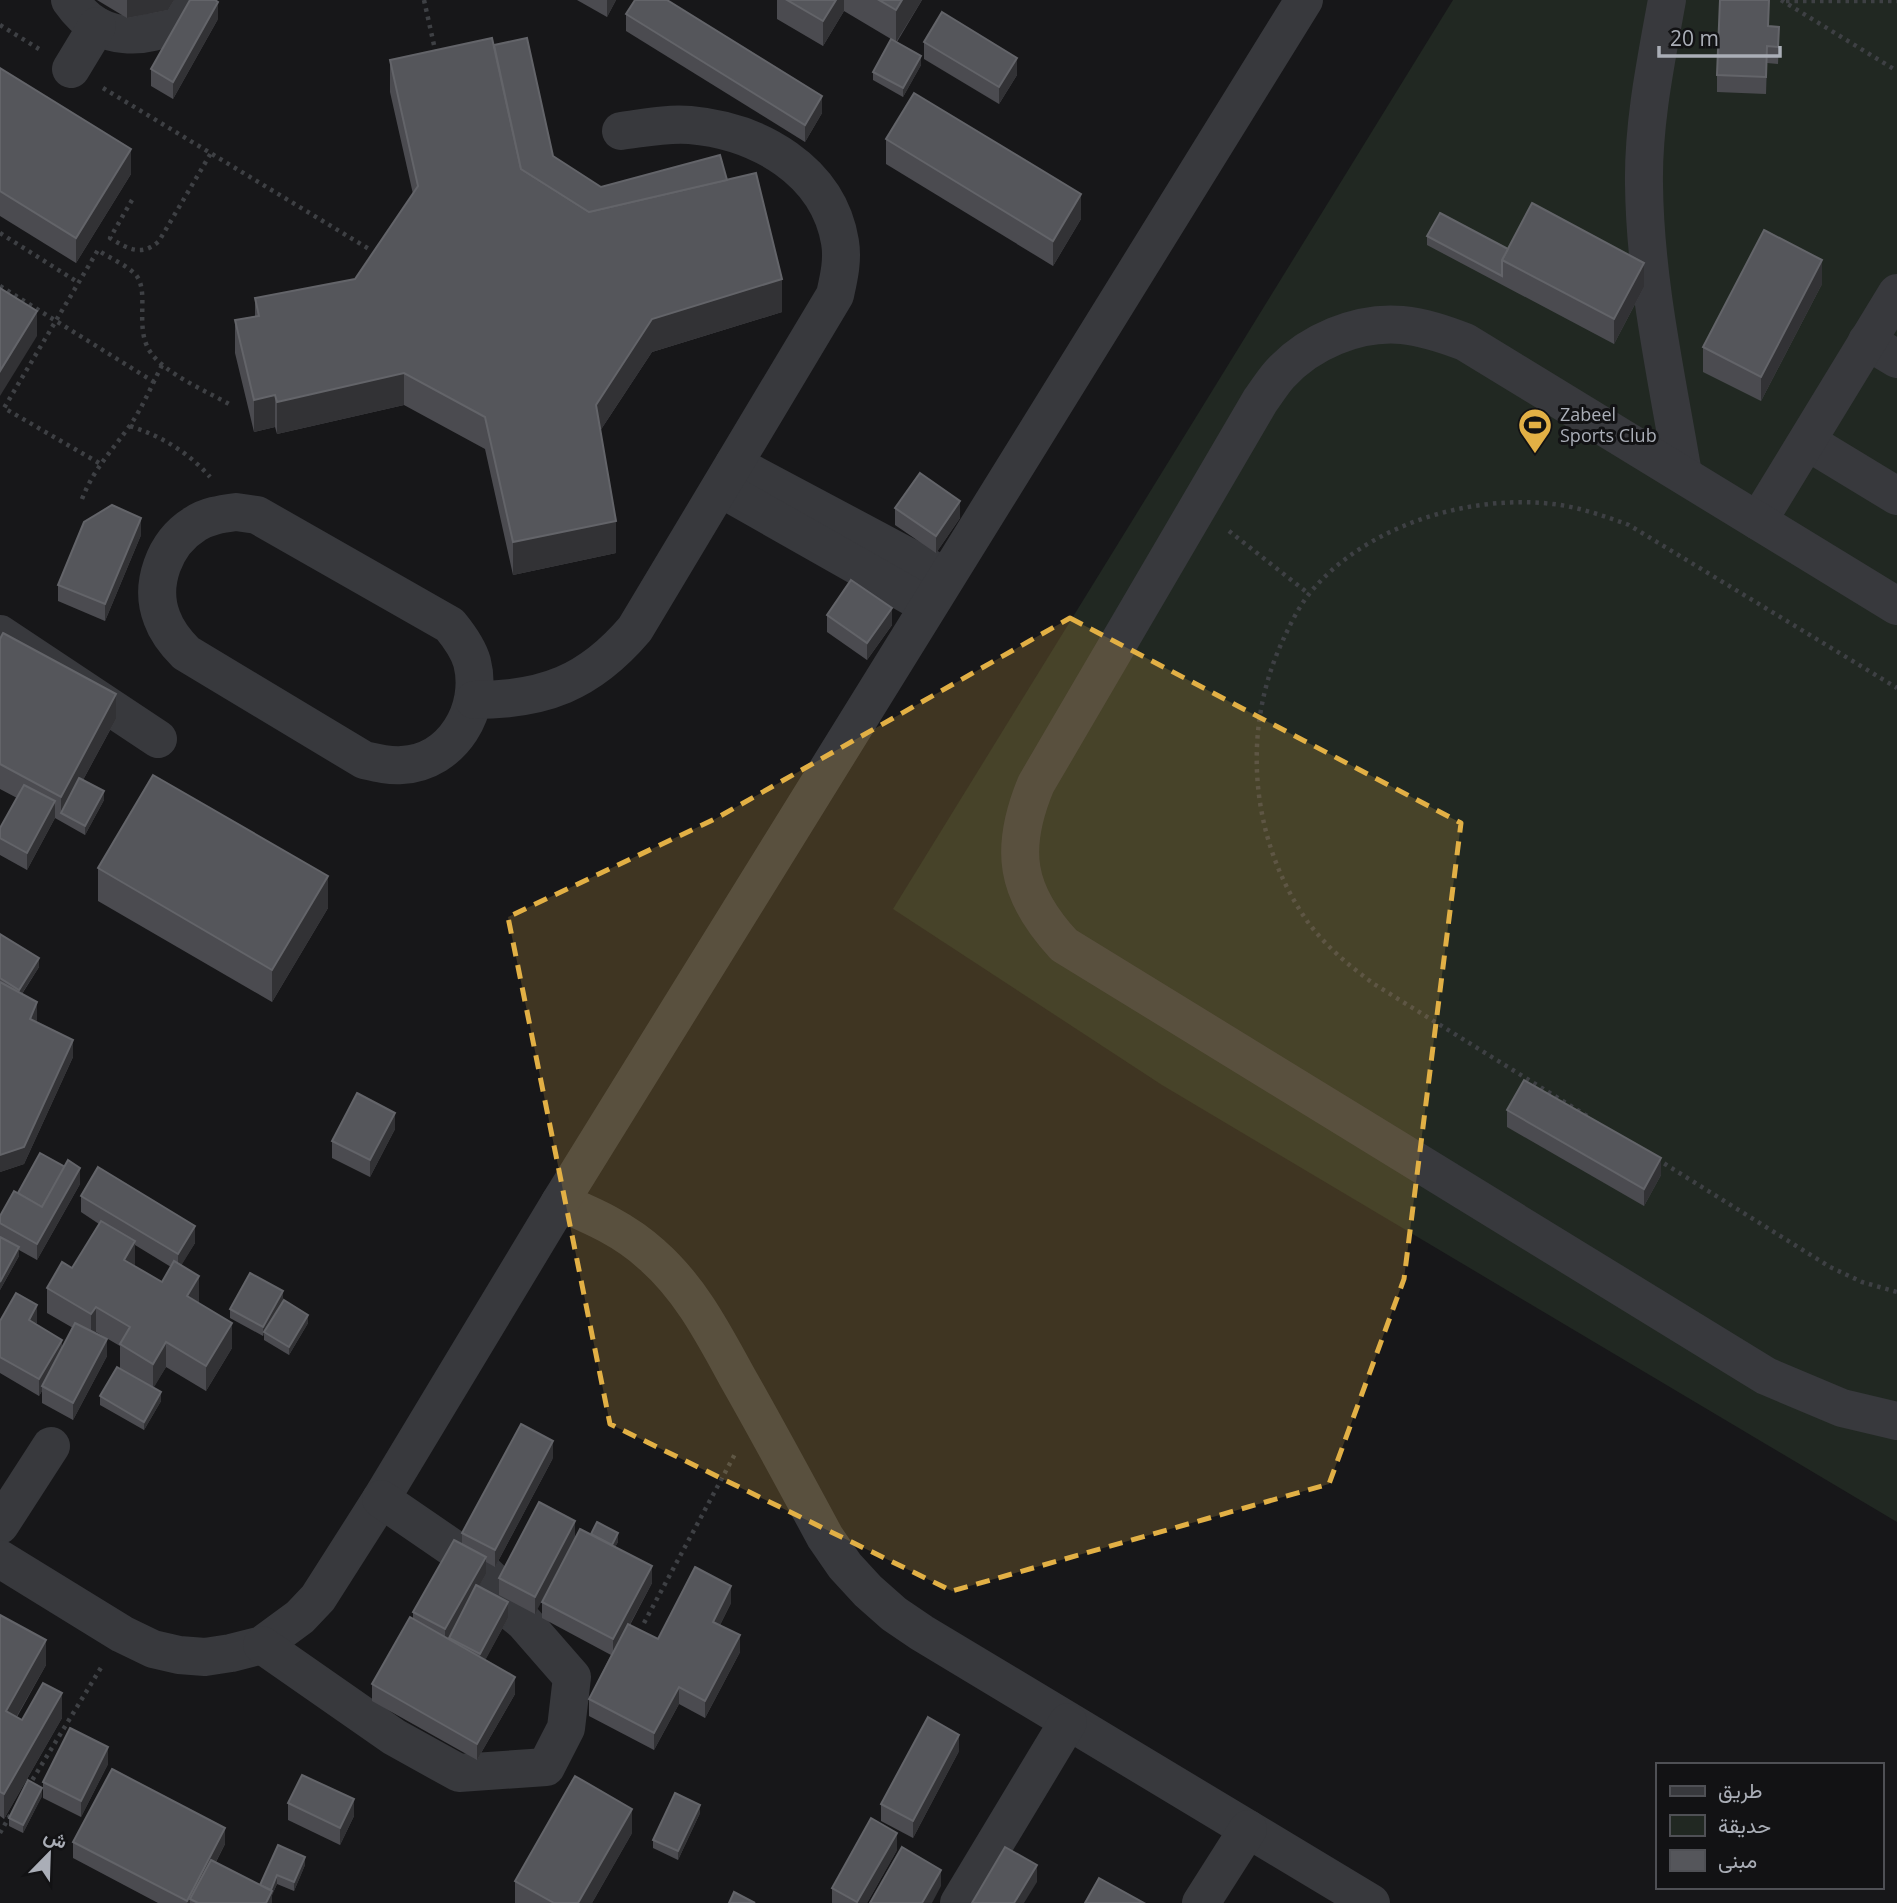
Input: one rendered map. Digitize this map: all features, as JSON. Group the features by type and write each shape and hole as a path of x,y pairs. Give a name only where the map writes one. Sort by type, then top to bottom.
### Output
{"street":[{"path":"70,0 79,13 97,26 118,33 140,35 161,30 180,20 198,0"},
{"path":"0,1559 122,1634 153,1649 179,1655 205,1657 262,1644 300,1617 318,1598 1304,0"},
{"path":"1667,0 1647,130 1645,234 1651,286 1683,474"},
{"path":"71,69 97,26"},
{"path":"474,699 527,697 552,691 598,666 618,649 635,629 835,295 841,270 841,244 834,218 823,195 807,174 756,141 723,130 689,125 621,131"},
{"path":"1758,521 1808,442 1882,350 1897,293"},
{"path":"1897,606 1465,342 1433,330 1400,324 1366,327 1334,336 1305,352 1279,374 1260,401 1036,784 1025,811 1019,839 1021,869 1029,897 1044,923 1064,945 1088,961 1766,1376 1842,1408 1897,1421"},
{"path":"1808,442 1897,496"},
{"path":"727,476 937,591"},
{"path":"236,512 257,514 450,625 463,641 471,659 475,680 474,699 468,719 457,737 424,760 404,765 364,760 186,653 172,638 162,618 157,598 158,576 166,556 178,538 194,524 214,515 236,512"},
{"path":"0,634 158,739"},
{"path":"560,1202 601,1219 627,1235 672,1274 707,1324 825,1537 845,1566 894,1614 1068,1722 1371,1903"},
{"path":"0,1525 51,1446"},
{"path":"262,1644 394,1737 459,1773 546,1767 566,1728 572,1678 524,1622 497,1600 498,1587 473,1562 381,1499"},
{"path":"959,1903 1068,1722"},
{"path":"1201,1903 1248,1829"}],"path":[{"path":"424,0 437,61"},
{"path":"1782,0 1897,1"},
{"path":"1782,0 1897,71"},
{"path":"1,27 369,249"},
{"path":"132,200 110,238 132,250 152,248 159,241 211,153"},
{"path":"0,233 79,283"},
{"path":"99,463 4,408 98,250 134,273 141,285 140,325 151,354 162,365 229,404"},
{"path":"0,286 153,382"},
{"path":"82,499 99,463 130,426 162,365"},
{"path":"130,426 153,434 180,449 203,469 236,512"},
{"path":"1596,1122 1374,984 1350,966 1306,919 1288,889 1274,857 1260,801 1256,755 1258,721 1265,687 1276,655 1290,623 1309,594 1337,567 1368,544 1402,526 1477,504 1516,501 1554,504 1592,512 1629,525 1897,688"},
{"path":"1198,507 1309,594"},
{"path":"1655,1158 1830,1267 1862,1282 1897,1292"},
{"path":"644,1623 757,1413"},
{"path":"22,1798 122,1634"},
{"path":"0,1833 14,1809"}],"highlighted area":[{"path":"1070,618 1461,823 1404,1279 1329,1484 952,1591 610,1424 508,917 715,819"}],"green space":[{"name":"Zabeel Sports Club","path":"1453,0 1897,0 1897,1522 1162,1085 893,909"}],"building":[{"path":"190,0 218,2 173,82 151,69"},
{"path":"635,0 667,0 822,96 805,125 626,14"},
{"path":"787,0 836,0 823,21"},
{"path":"879,0 902,0 896,10"},
{"path":"1720,0 1769,0 1768,26 1779,27 1778,47 1767,46 1766,77 1717,75"},
{"path":"942,12 1017,58 999,87 924,42"},
{"path":"492,38 521,169 589,212 756,173 782,279 652,319 596,405 616,521 513,542 485,417 404,373 277,402 275,395 254,400 235,320 259,316 255,298 355,279 418,186 390,60"},
{"path":"527,38 553,156 601,187 720,155 727,180 589,212 521,169 494,45"},
{"path":"891,39 921,56 903,88 873,72"},
{"path":"0,68 131,149 76,238 0,191"},
{"path":"914,93 1081,194 1053,241 886,139"},
{"path":"1532,203 1644,263 1614,319 1502,260"},
{"path":"1440,213 1508,249 1502,260 1502,276 1427,236"},
{"path":"1764,230 1822,260 1761,377 1703,347"},
{"path":"0,288 37,311 0,371"},
{"path":"920,473 960,501 936,536 895,508"},
{"path":"112,505 141,518 105,604 58,585 84,522"},
{"path":"851,580 892,608 867,643 827,615"},
{"path":"3,633 116,694 61,797 0,764 0,639"},
{"path":"153,775 328,876 272,970 98,868"},
{"path":"79,778 104,791 85,826 61,813"},
{"path":"24,785 55,801 27,853 0,838 0,828"},
{"path":"0,934 39,958 19,990 0,978"},
{"path":"0,982 37,1002 30,1019 73,1040 24,1147 0,1155"},
{"path":"1524,1080 1661,1158 1644,1189 1507,1110"},
{"path":"357,1093 395,1113 370,1160 332,1141"},
{"path":"40,1153 65,1167 42,1207 18,1193"},
{"path":"68,1160 80,1168 37,1244 0,1223 0,1216 14,1191 42,1207"},
{"path":"98,1167 195,1226 178,1254 81,1196"},
{"path":"101,1221 135,1241 124,1260 162,1282 174,1261 199,1276 187,1296 232,1323 206,1366 166,1342 153,1364 120,1344 130,1327 96,1307 91,1314 47,1288 62,1262 72,1268"},
{"path":"0,1237 19,1247 0,1282"},
{"path":"250,1273 283,1291 263,1327 230,1309"},
{"path":"16,1293 37,1305 29,1320 62,1340 39,1379 0,1357 0,1321"},
{"path":"284,1300 308,1315 289,1347 264,1332"},
{"path":"75,1323 107,1339 73,1403 42,1386"},
{"path":"117,1367 161,1392 144,1422 100,1396"},
{"path":"521,1424 553,1441 495,1550 462,1533"},
{"path":"539,1502 575,1521 535,1597 499,1578"},
{"path":"597,1522 618,1533 612,1545 591,1534"},
{"path":"580,1529 652,1566 613,1639 542,1602"},
{"path":"454,1540 486,1557 445,1629 413,1612"},
{"path":"695,1567 731,1586 713,1622 740,1635 705,1701 679,1687 654,1733 589,1699 628,1624 658,1639"},
{"path":"476,1585 508,1602 480,1654 449,1638"},
{"path":"0,1615 46,1640 6,1711 22,1720 43,1683 62,1693 4,1794 0,1792"},
{"path":"410,1617 515,1677 477,1744 372,1684"},
{"path":"928,1717 959,1735 913,1821 881,1804"},
{"path":"70,1728 108,1747 81,1801 43,1782"},
{"path":"112,1769 225,1828 187,1901 73,1842"},
{"path":"302,1775 354,1799 340,1828 288,1803"},
{"path":"575,1776 632,1809 578,1903 554,1903 515,1881"},
{"path":"28,1780 42,1788 23,1825 9,1818"},
{"path":"675,1793 700,1805 678,1851 653,1840"},
{"path":"871,1818 897,1833 857,1902 832,1888"},
{"path":"278,1845 305,1857 294,1882 277,1875 271,1890 260,1885"},
{"path":"902,1847 941,1870 922,1903 870,1903"},
{"path":"1005,1847 1037,1865 1014,1903 972,1903"},
{"path":"211,1860 272,1891 266,1903 198,1903 190,1899"},
{"path":"1099,1878 1144,1903 1085,1903"},
{"path":"734,1892 755,1903 729,1903"}],"place":[{"name":"Zabeel Sports Club","path":"1535,455"}]}
